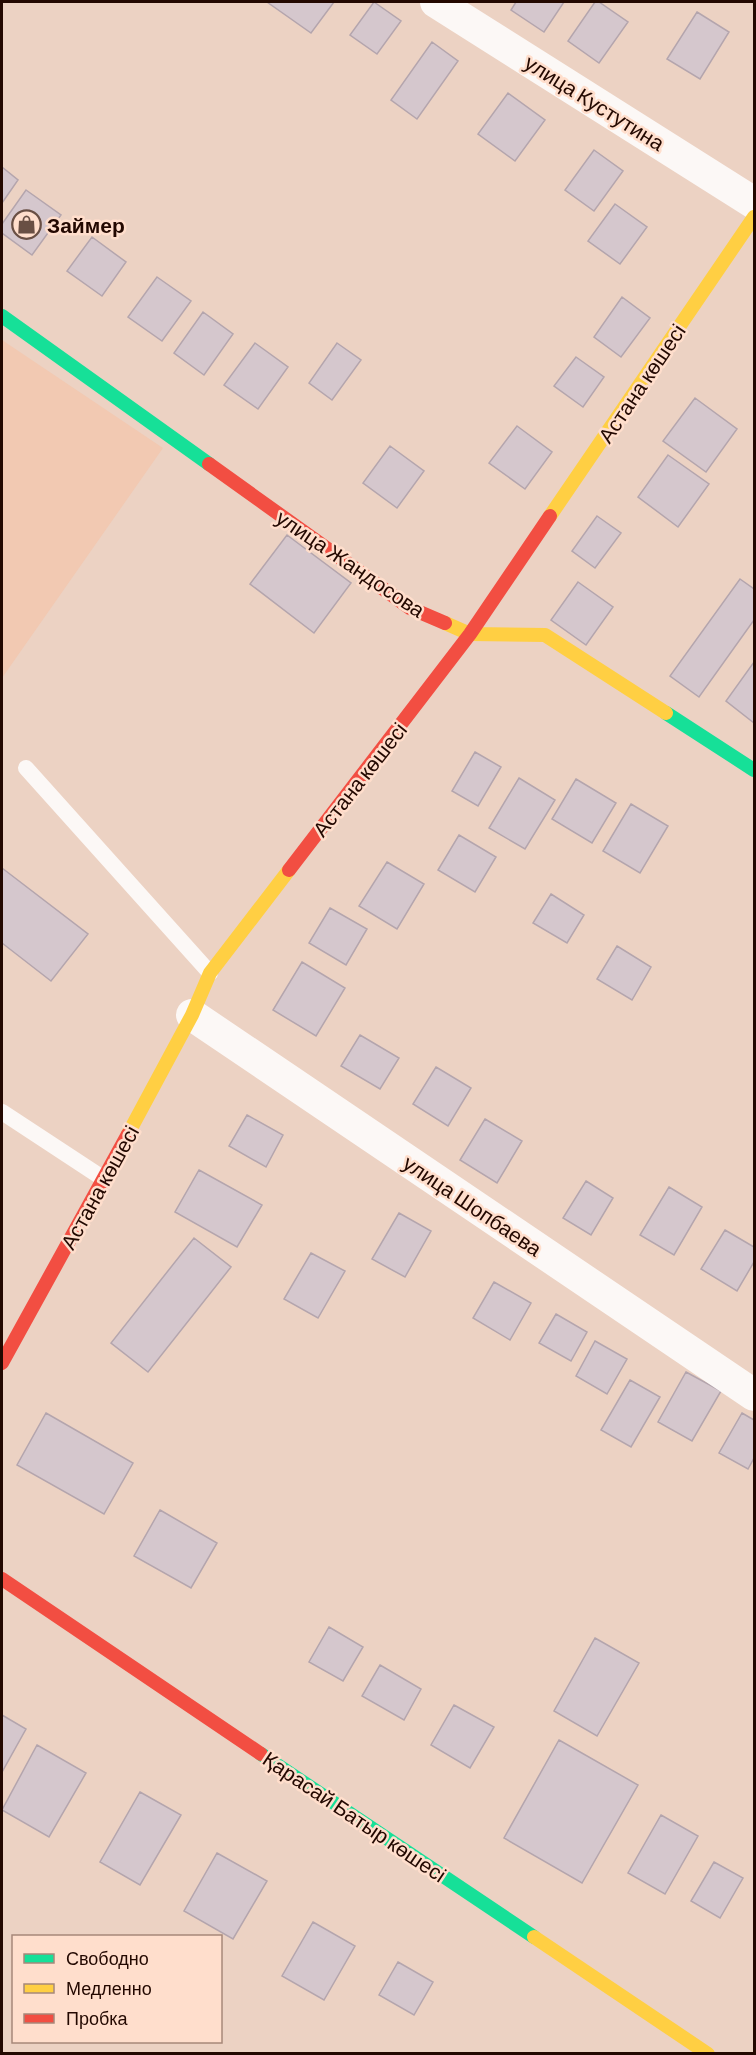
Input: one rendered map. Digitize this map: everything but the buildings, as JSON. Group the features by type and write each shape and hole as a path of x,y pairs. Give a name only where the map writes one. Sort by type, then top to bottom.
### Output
{"street":[{"name":"улица Кустутина","path":"436,2 754,203"},
{"name":"Астана көшесі","path":"2,1363 192,1015 210,973 470,634 754,217"},
{"name":"улица Жандосова","path":"2,316 410,608 470,634 545,634 754,770"},
{"name":"улица Шопбаева","path":"192,1015 754,1395"},
{"name":"Қарасай Батыр көшесі","path":"2,1579 708,2054"}],"lane":[{"path":"26,768 210,973"},
{"path":"2,1112 104,1179"}],"shaded area":[{"path":"2,340 163,448 2,678"}],"traffic: fast":[{"path":"2,316 209,464"},
{"path":"666,713 754,770"},
{"path":"261,1754 534,1937"}],"traffic: slow":[{"path":"550,516 754,217"},
{"path":"445,623 470,634 545,635 666,713"},
{"path":"128,1134 192,1015 210,973 289,870"},
{"path":"534,1937 708,2054"}],"traffic: jam":[{"path":"209,464 410,608 445,623"},
{"path":"289,870 470,634 550,516"},
{"path":"2,1363 128,1134"},
{"path":"2,1579 261,1754"}],"place":[{"name":"Займер","path":"26,224"}]}
